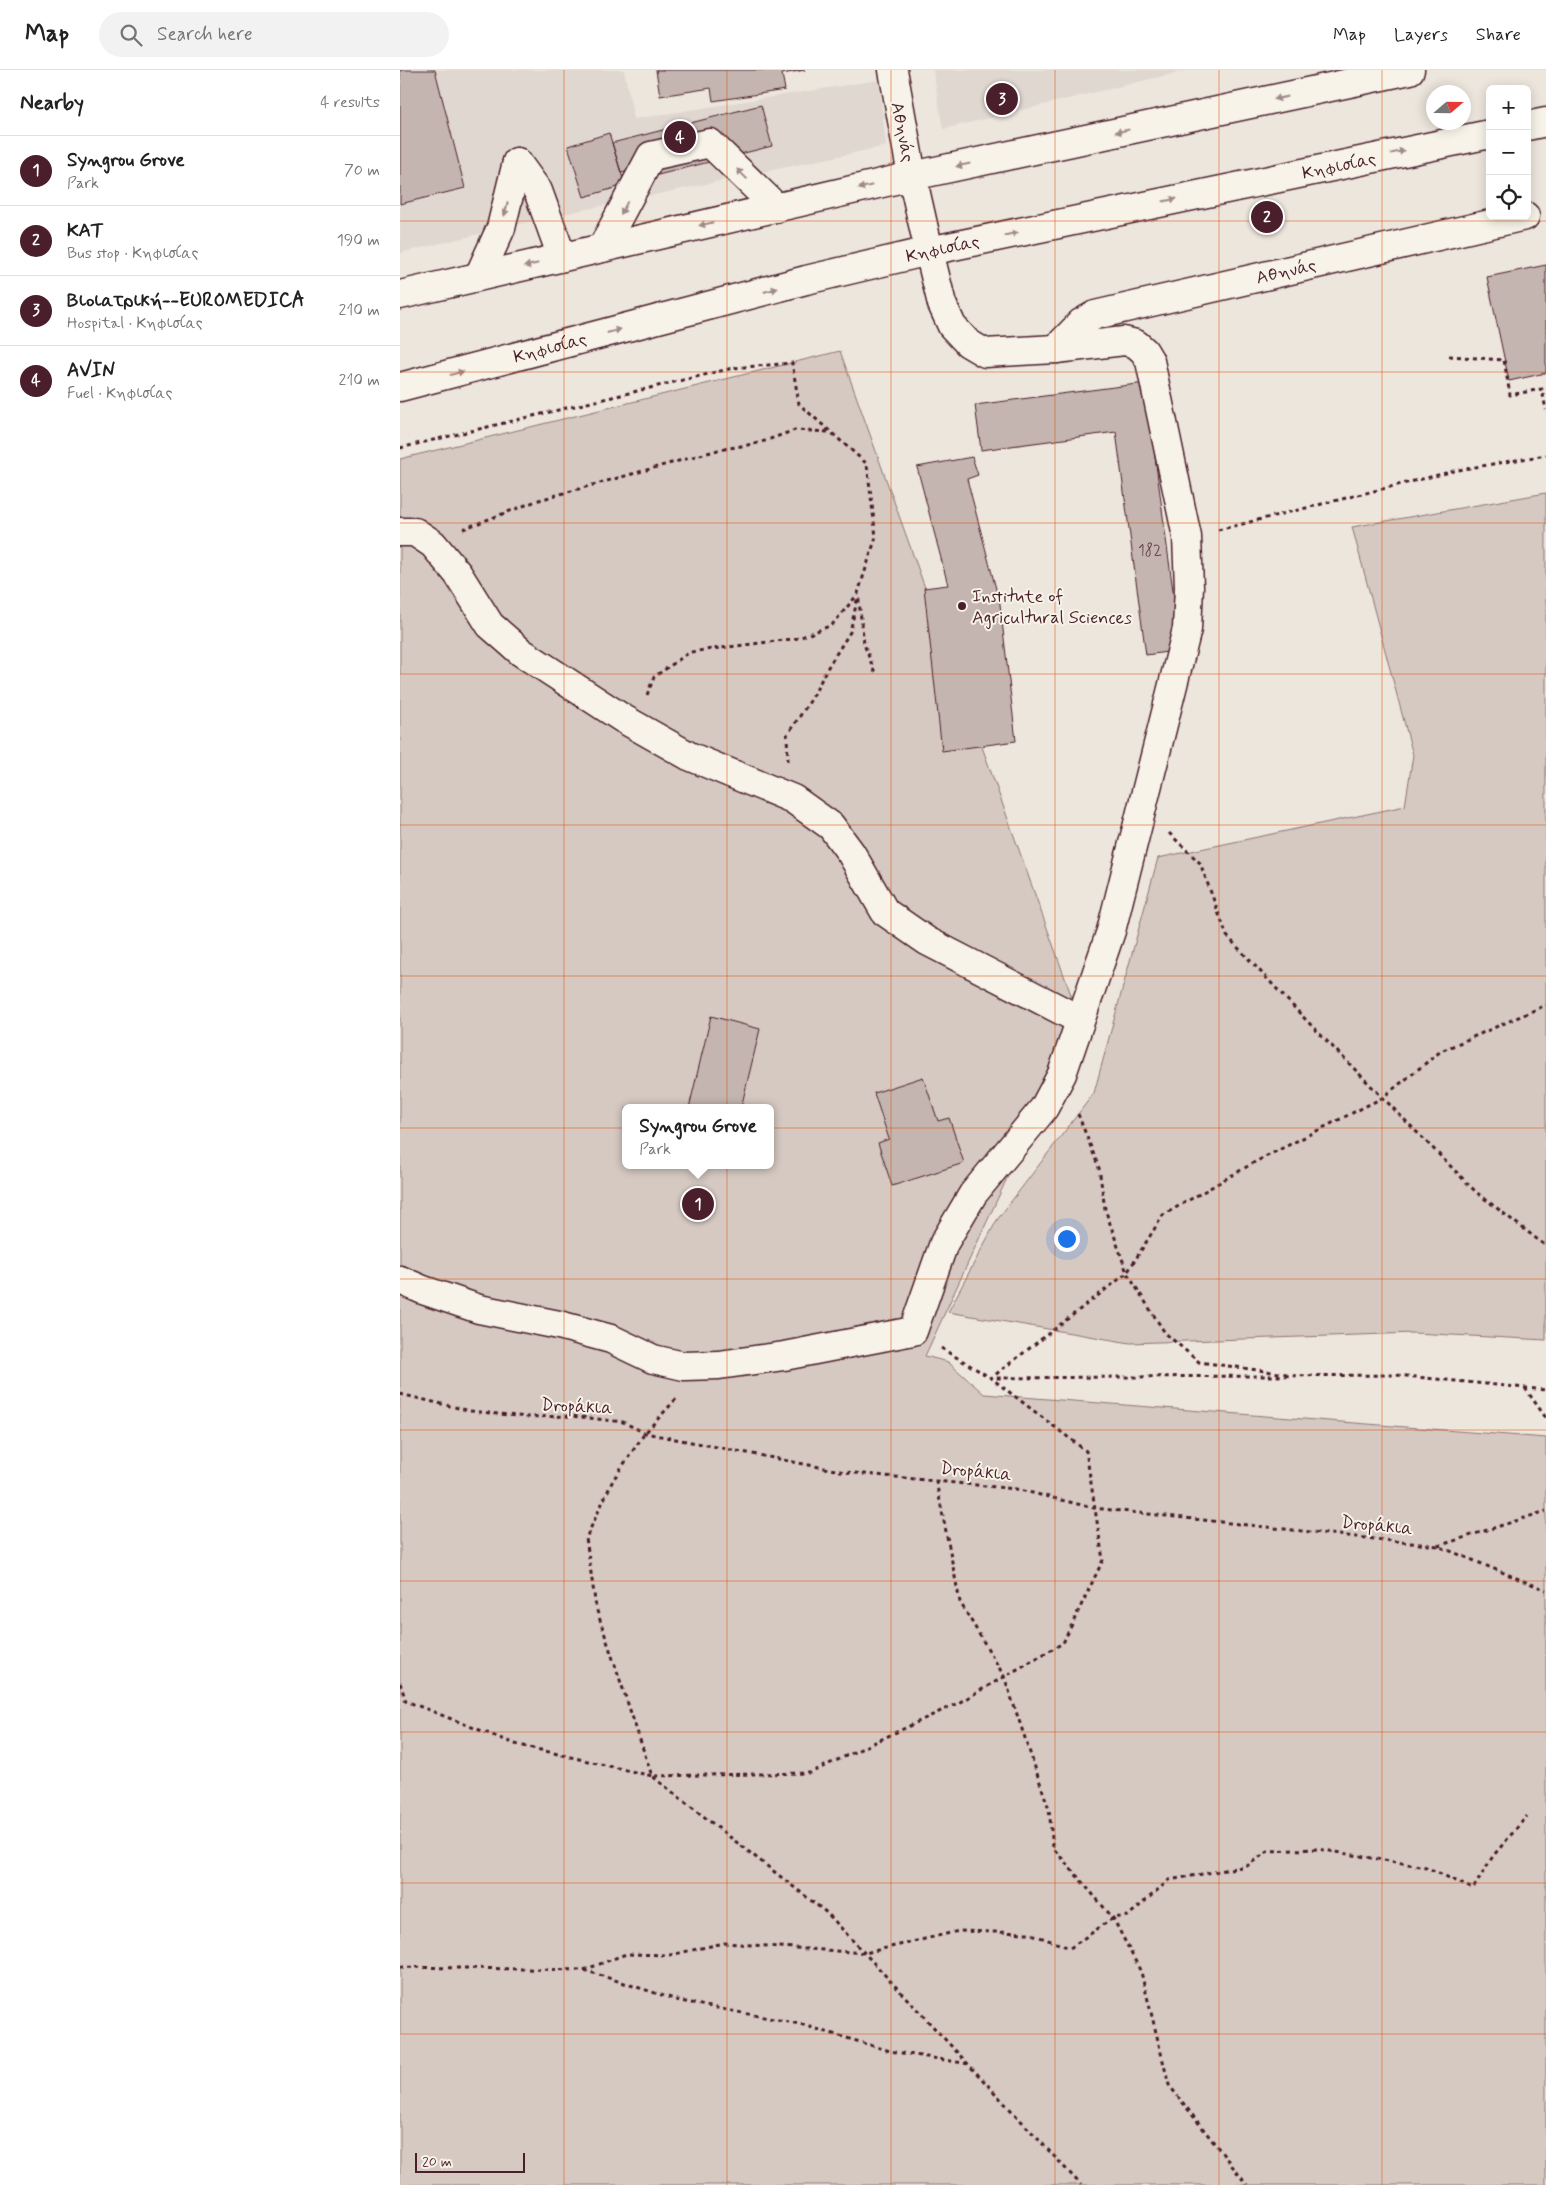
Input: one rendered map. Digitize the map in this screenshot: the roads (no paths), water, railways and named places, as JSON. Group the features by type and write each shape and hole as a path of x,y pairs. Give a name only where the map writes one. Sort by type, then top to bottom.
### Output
{"main road":[{"name":"Αθηνάς","path":"893,70 912,176 929,251 942,304 952,326 968,343 985,353 1056,349 1124,341 1136,344 1144,351 1150,361 1186,537 1187,629 1111,932 1080,1020"},
{"path":"400,295 912,176 1410,70"},
{"path":"1531,125 1546,122"},
{"name":"Κηφισίας","path":"400,387 806,280 929,251 1486,135"},
{"path":"602,248 651,156 710,143 777,208"},
{"path":"479,276 501,228 517,162 538,191 562,257"},
{"name":"Αθηνάς","path":"1531,215 1546,212"},
{"name":"Αθηνάς","path":"1056,349 1081,323 1095,315 1509,220"},
{"path":"400,1280 422,1290 479,1309 559,1325 611,1339 653,1359 684,1366 719,1365 784,1356 913,1331 944,1243 973,1194 1044,1108 1062,1074 1080,1020 927,941 885,912 851,853 831,826 793,799 689,756 622,718 521,652 490,625 458,574 432,544 408,532"}],"place":[{"name":"Βιοιατρική--EUROMEDICA","path":"1002,99"},
{"name":"AVIN","path":"680,137"},
{"name":"ΚΑΤ","path":"1267,217"},
{"name":"Institute of Agricultural Sciences","path":"962,606"},
{"name":"Syngrou Grove","path":"698,1204"}]}
